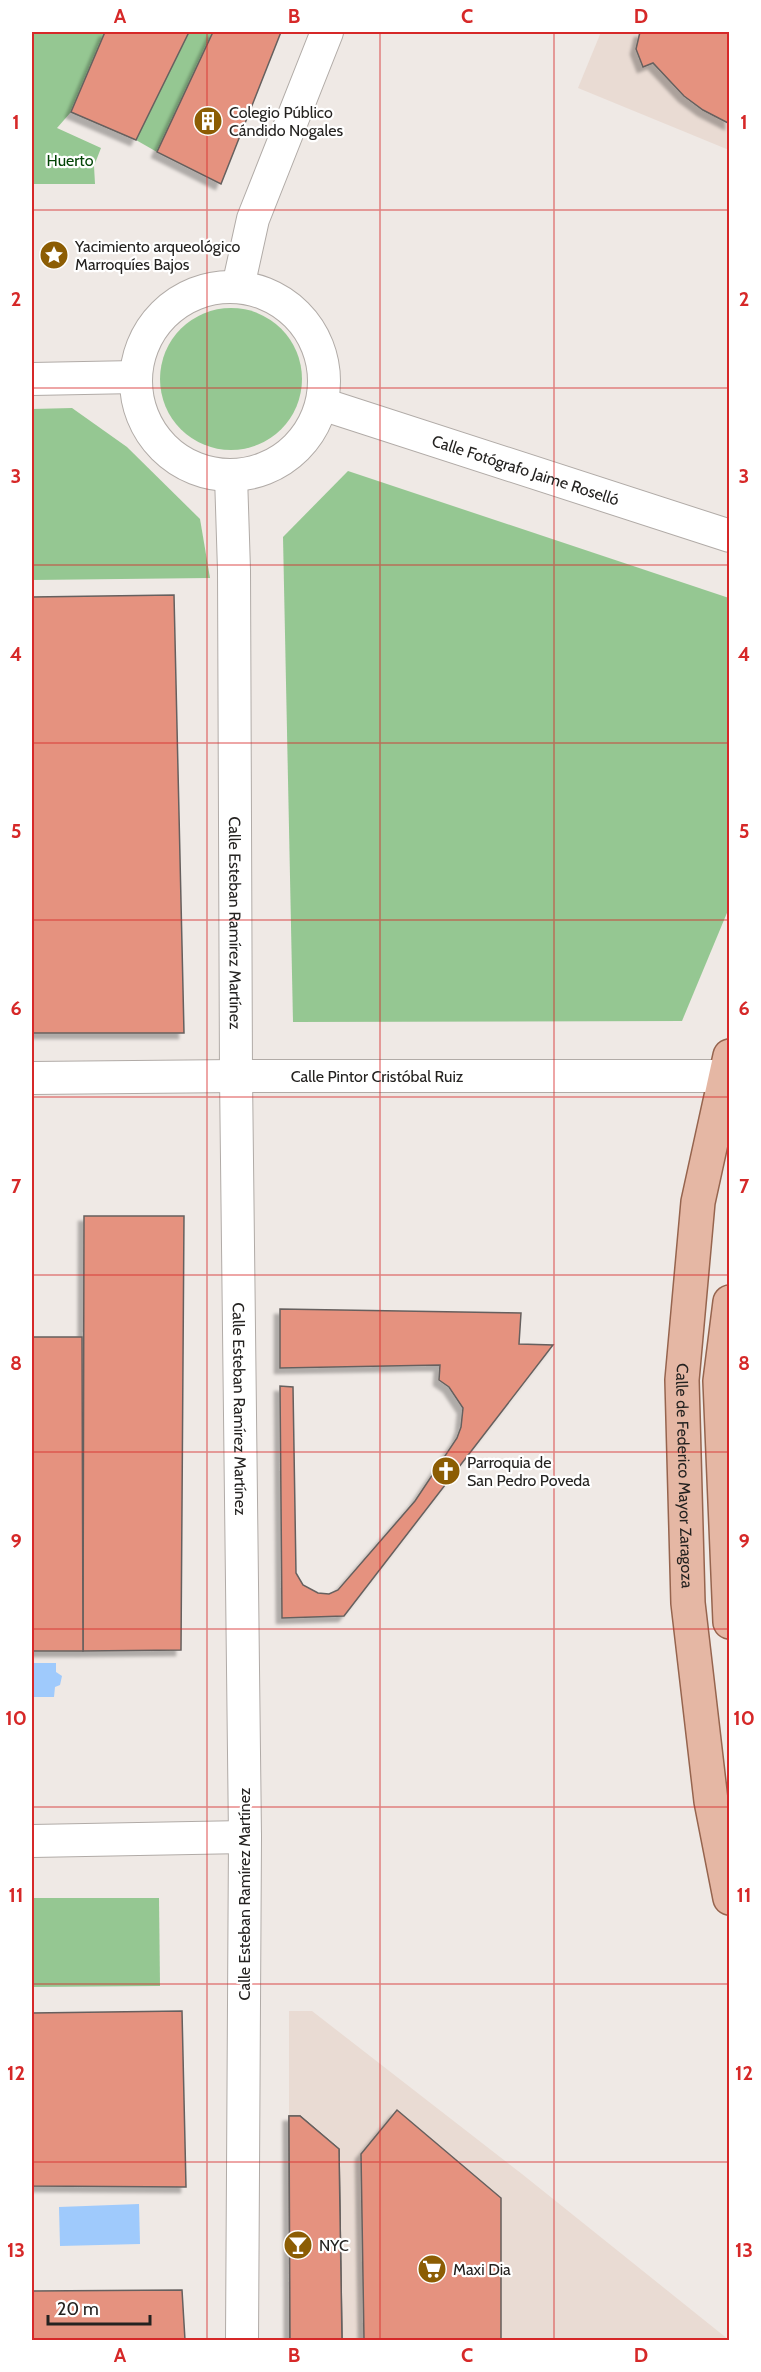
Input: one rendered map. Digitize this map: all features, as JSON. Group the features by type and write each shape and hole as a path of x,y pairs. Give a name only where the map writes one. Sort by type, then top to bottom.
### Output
{"main road":[{"name":"Calle de Federico Mayor Zaragoza","path":"727,1066 698,1202 682,1380 688,1603 711,1801 729,1898"},
{"path":"729,1302 720,1381 729,1622"}],"street":[{"path":"238,287 253,219 327,32"},
{"path":"219,287 238,287 265,293 288,307 307,326 320,351 325,377 322,404 309,433 289,456 262,471 231,476 201,471 174,457 167,450 153,435 140,407 136,377 145,340 168,310 201,291 219,287"},
{"path":"32,379 136,377"},
{"name":"Calle Fotógrafo Jaime Roselló","path":"322,404 729,536"},
{"name":"Calle Esteban Ramírez Martínez","path":"231,476 234,582 245,1837 242,2340"},
{"name":"Calle Pintor Cristóbal Ruiz","path":"32,1078 727,1066"},
{"path":"32,1841 245,1837"}],"shaded area":[{"path":"601,32 729,32 729,150 578,88"},
{"path":"289,2011 312,2011 522,2174 729,2340 342,2340 339,2149 300,2116 289,2116"}],"green space":[{"name":"Huerto","path":"32,32 105,32 71,112 57,128 101,148 94,166 95,184 32,184"},
{"path":"189,32 213,32 157,152 136,140"},
{"path":"231,308 245,309 258,314 281,329 296,352 301,365 301,393 296,406 281,429 258,444 245,449 231,450 217,449 204,444 181,429 166,406 161,393 160,379 161,365 166,352 181,329 204,314 217,309"},
{"path":"72,408 127,447 200,519 210,578 32,580 32,409"},
{"path":"348,471 729,598 729,908 682,1021 293,1022 283,537"},
{"path":"32,1898 159,1898 160,1986 32,1987"}],"water":[{"path":"32,1663 56,1663 56,1672 62,1676 60,1685 55,1687 54,1697 32,1697"},
{"path":"139,2204 140,2244 60,2246 59,2207"}],"building":[{"path":"105,32 189,32 136,140 71,112"},
{"name":"Colegio Público Cándido Nogales","path":"213,32 281,32 221,184 157,152"},
{"path":"640,32 730,32 730,124 703,110 684,96 653,63 643,67 636,49"},
{"path":"174,595 184,1033 32,1033 32,597"},
{"path":"84,1216 184,1216 181,1650 83,1651"},
{"name":"Parroquia de San Pedro Poveda","path":"280,1309 521,1313 519,1344 553,1345 344,1616 282,1618 280,1386 293,1387 296,1573 303,1585 318,1593 329,1594 338,1590 415,1501 457,1438 463,1408 449,1387 439,1380 440,1365 280,1368"},
{"path":"32,1337 82,1337 83,1651 32,1651"},
{"path":"182,2011 186,2187 32,2186 32,2013"},
{"name":"Maxi Dia","path":"397,2110 501,2198 501,2340 364,2340 361,2154"},
{"path":"289,2116 300,2116 339,2149 342,2340 290,2340"},
{"path":"289,2116 300,2116 339,2149 342,2340 290,2340"},
{"path":"182,2290 185,2340 32,2340 32,2291"}],"place":[{"name":"Colegio Público Cándido Nogales","path":"208,121"},
{"name":"Yacimiento arqueológico Marroquíes Bajos","path":"54,255"},
{"name":"Parroquia de San Pedro Poveda","path":"446,1471"},
{"name":"NYC","path":"298,2245"},
{"name":"Maxi Dia","path":"432,2269"}]}
